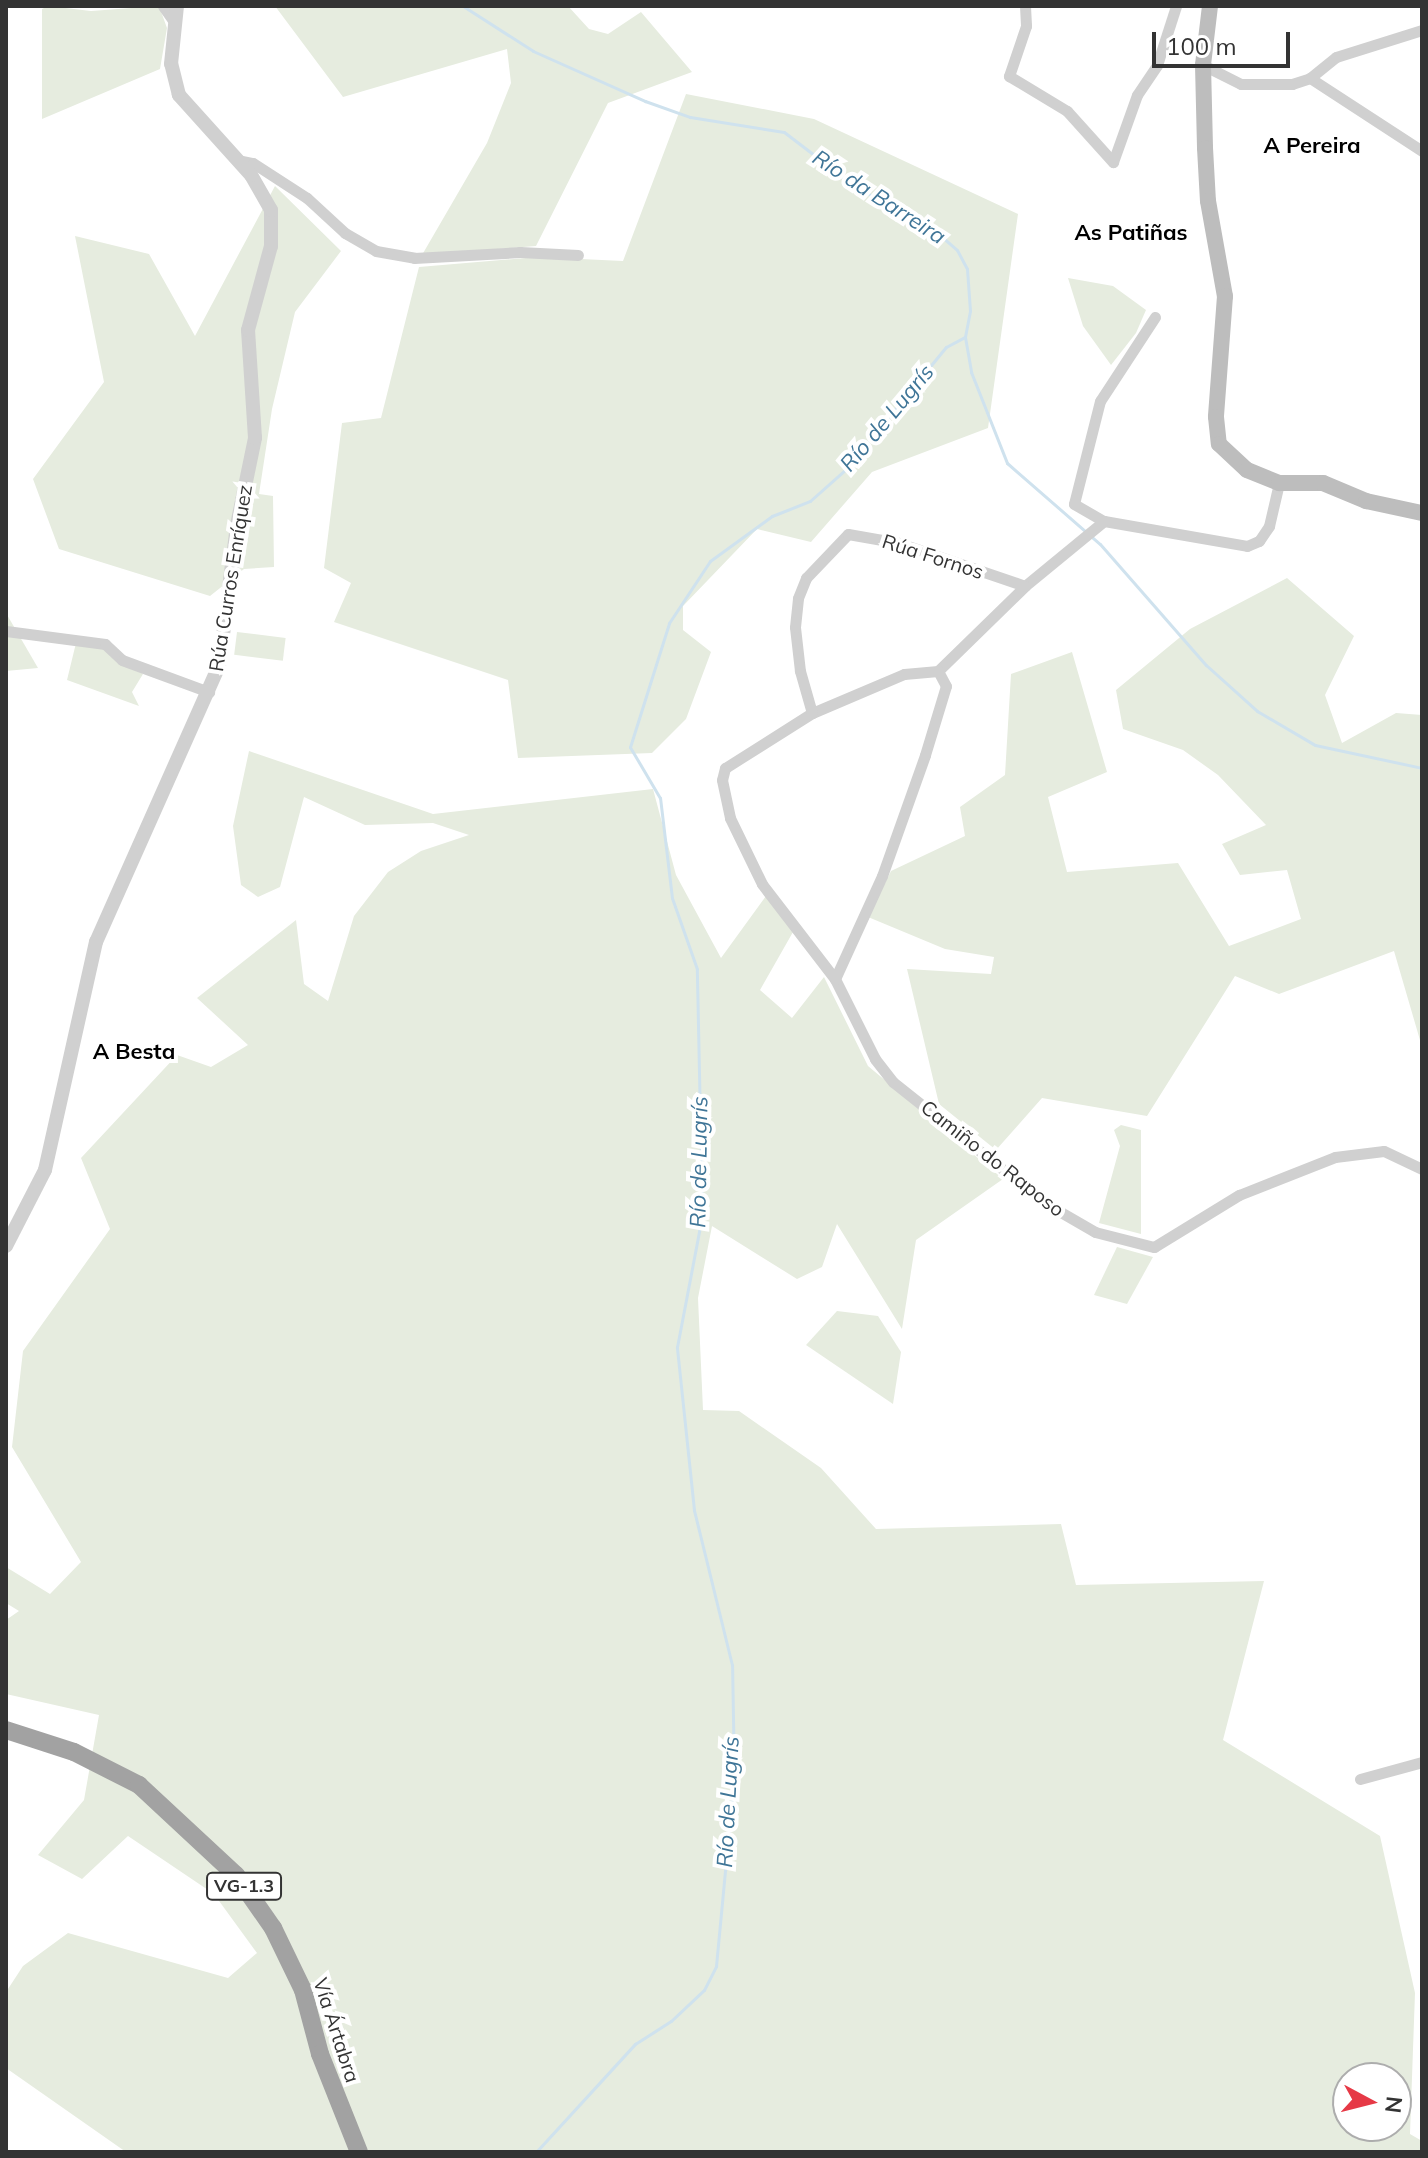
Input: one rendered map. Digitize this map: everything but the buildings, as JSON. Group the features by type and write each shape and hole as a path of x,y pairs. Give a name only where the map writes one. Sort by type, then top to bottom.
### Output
{"highway":[{"name":"Vía Ártabra","path":"6,1730 74,1752 139,1785 236,1875 273,1928 303,1990 320,2054 359,2152"}],"main road":[{"path":"1210,6 1203,65 1208,201 1225,296 1216,431 1231,459 1279,483 1323,483 1366,501 1421,510"}],"street":[{"path":"163,6 174,22"},
{"name":"Rúa Curros Enríquez","path":"6,1246 45,1170 96,942 209,692 224,640 237,525 255,438 248,330 273,226 261,187 179,95 171,64 177,6"},
{"path":"1025,6 1026,26 1009,76 1067,111 1113,162 1137,95 1157,65 1176,6"},
{"path":"1203,65 1241,84 1292,84 1310,78 1336,57 1422,30"},
{"path":"1310,78 1422,151"},
{"path":"237,160 253,163 307,198 345,233 376,251 414,258 520,252 578,255"},
{"path":"1155,317 1100,401 1076,485 1074,504 1104,521 1247,546 1259,541 1269,526 1279,483"},
{"path":"938,671 946,686 925,755 882,876 835,979 762,884 730,818 722,780 725,768 812,713 904,674 938,671 1025,586 1104,521"},
{"name":"Rúa Fornos","path":"812,713 800,671 795,627 798,598 806,578 848,534 899,543 1025,586"},
{"path":"6,631 105,644 122,660 209,692"},
{"name":"Camiño do Raposo","path":"835,979 857,1024 893,1082 1045,1203 1125,1244 1154,1247 1239,1195 1335,1157 1384,1151 1422,1169"},
{"path":"1360,1779 1422,1762"}],"shaded area":[{"path":"48,6 91,11 159,6 167,28 160,69 42,119 42,9"},
{"path":"275,6 568,6 589,29 608,34 641,12 692,72 608,103 536,246 422,255 487,143 511,83 507,49 343,97"},
{"path":"686,94 814,119 1018,214 988,428 872,472 811,542 757,529 683,606 683,630 711,652 686,719 652,753 518,758 508,680 334,622 351,583 324,568 342,423 381,418 419,267 538,257 623,261"},
{"path":"275,186 341,251 295,312 272,409 259,494 273,496 274,567 244,569 210,596 59,549 33,479 104,382 75,236 149,254 195,336"},
{"path":"1068,278 1113,286 1146,310 1136,333 1111,365 1083,326"},
{"path":"1287,578 1354,636 1325,695 1342,743 1396,713 1422,715 1422,1047 1394,951 1279,994 1235,976 1147,1116 1042,1098 996,1150 939,1104 907,969 991,974 994,957 945,949 868,917 891,871 965,836 960,807 1005,775 1011,674 1072,652 1107,772 1048,797 1067,872 1178,863 1229,946 1301,919 1287,870 1240,875 1222,844 1266,825 1218,775 1183,750 1123,729 1116,690 1190,629"},
{"path":"6,613 38,668 6,671"},
{"path":"237,632 286,638 283,661 234,655"},
{"path":"76,643 103,648 143,674 132,692 139,706 67,680"},
{"path":"249,751 433,814 653,789 676,875 721,958 766,896 793,932 760,990 792,1018 824,977 868,1066 1003,1179 916,1240 902,1329 837,1224 822,1267 797,1279 712,1226 698,1298 703,1410 739,1411 821,1468 876,1529 1061,1524 1076,1585 1264,1581 1223,1740 1380,1836 1415,1993 1412,2078 1412,2062 1332,2062 1332,2142 1412,2142 1412,2135 1422,2141 1422,2152 126,2152 6,2068 8,1989 23,1966 68,1933 228,1978 257,1953 214,1894 128,1836 82,1879 38,1855 84,1800 99,1715 6,1694 6,1620 19,1611 6,1603 6,1567 50,1594 81,1562 12,1447 23,1351 110,1229 81,1158 177,1055 211,1067 248,1045 197,998 296,920 304,984 328,1001 354,916 388,872 421,851 469,835 433,823 365,825 304,797 280,887 258,897 241,885 233,826"},
{"path":"1121,1125 1141,1130 1141,1234 1099,1223 1120,1146 1114,1130"},
{"path":"1117,1247 1153,1257 1127,1304 1094,1295"},
{"path":"837,1311 878,1316 901,1352 893,1404 806,1345"}],"waterway":[{"name":"Río da Barreira","path":"463,6 533,51 645,101 690,117 784,132 856,187 934,230 957,250 967,269 970,311 965,337 971,372 1007,463 1100,544 1206,665 1257,711 1315,745 1422,768"},
{"name":"Río de Lugrís","path":"536,2152 635,2044 671,2021 704,1990 716,1966 734,1775 732,1665 694,1510 677,1347 702,1216 697,969 672,898 660,798 630,747 669,623 710,561 772,516 810,501 846,469 946,347 965,337"}],"district":[{"name":"A Pereira","path":"1312,146"},
{"name":"As Patiñas","path":"1131,233"},
{"name":"A Besta","path":"134,1052"}]}
